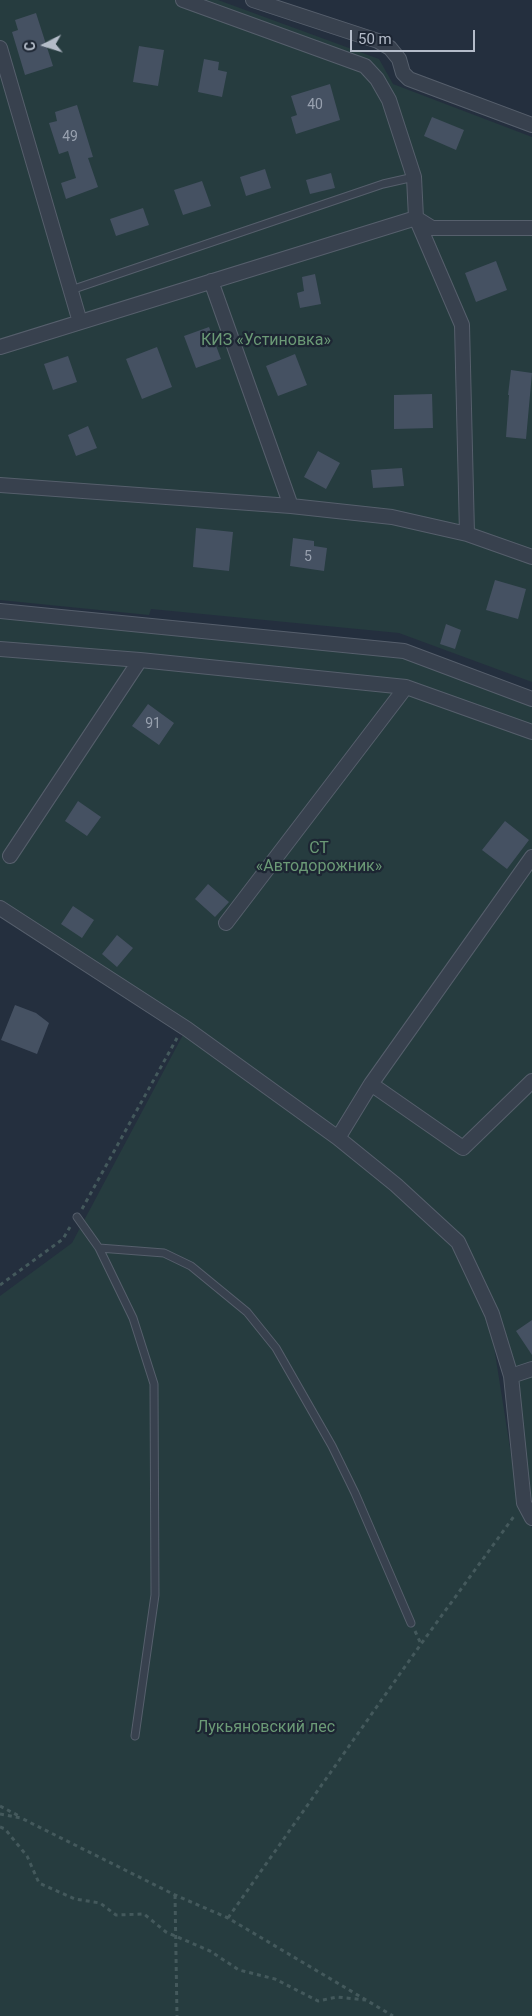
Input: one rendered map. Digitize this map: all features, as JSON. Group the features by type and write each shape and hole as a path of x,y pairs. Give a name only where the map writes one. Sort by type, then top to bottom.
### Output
{"street":[{"path":"183,0 365,66 377,79 389,100 414,177 416,218 462,325 468,534"},
{"path":"253,0 378,41 390,48 409,79 532,125"},
{"path":"0,48 80,322"},
{"path":"0,347 416,218 432,228 532,228"},
{"path":"211,281 291,506"},
{"path":"0,485 291,506 392,517 468,534 532,557"},
{"path":"0,611 404,651 532,699"},
{"path":"0,649 140,660 406,687 532,732"},
{"path":"10,856 140,660"},
{"path":"226,923 406,687"},
{"path":"338,1138 371,1084 532,857"},
{"path":"0,908 183,1027 338,1138 396,1185 458,1242 492,1314 511,1376 524,1503 532,1518"},
{"path":"371,1084 463,1148 532,1082"},
{"path":"511,1376 532,1369"}],"lane":[{"path":"71,290 383,184 414,177"},
{"path":"77,1217 99,1248 133,1318 154,1384 155,1595 135,1736"},
{"path":"99,1248 164,1253 191,1266 247,1312 276,1348 332,1446 355,1493 411,1623"}],"path":[{"path":"0,1285 63,1239 183,1027"},
{"path":"228,1918 421,1644 524,1503"},
{"path":"0,1806 175,1895 228,1918 393,2016"},
{"path":"0,1814 21,1818"},
{"path":"0,1827 5,1829 27,1856 39,1883 75,1900 100,1903 116,1914 144,1914 166,1932 210,1952 239,1970 275,1979 318,2001 337,1997 367,2000"},
{"path":"175,1895 177,2016"}],"green space":[{"name":"КИЗ «Устиновка»","path":"0,0 218,0 379,59 393,84 532,137 532,682 399,633 151,609 149,615 0,600"},
{"name":"СТ «Автодорожник»","path":"0,611 404,651 532,699 532,1503 516,1374 461,1241 397,1183 0,906"},
{"name":"Лукьяновский лес","path":"185,1031 358,1159 456,1245 489,1315 519,1505 532,1528 532,2016 0,2016 0,1296 72,1243"}],"building":[{"path":"36,13 53,66 25,75 12,32 18,30 15,20"},
{"path":"139,46 164,50 158,86 133,82"},
{"path":"204,59 219,62 218,70 227,72 222,97 198,92"},
{"path":"330,84 340,120 296,134 291,117 297,115 291,96"},
{"path":"77,105 93,157 88,158 98,187 66,199 61,183 76,178 68,151 59,154 49,123 57,121 55,112"},
{"path":"432,117 464,130 456,150 424,136"},
{"path":"265,169 271,188 246,196 240,177"},
{"path":"331,173 335,188 310,194 306,180"},
{"path":"202,181 211,206 183,215 174,190"},
{"path":"143,208 149,225 116,236 110,219"},
{"path":"496,261 507,290 476,302 465,273"},
{"path":"315,274 321,304 300,308 297,293 304,291 302,277"},
{"path":"209,327 221,359 196,368 184,336"},
{"path":"157,347 172,387 142,399 126,359"},
{"path":"295,354 307,385 278,396 266,366"},
{"path":"68,356 77,382 53,390 44,364"},
{"path":"511,370 532,373 526,439 506,437"},
{"path":"432,394 433,428 394,429 394,395"},
{"path":"88,426 97,448 76,456 68,435"},
{"path":"318,451 340,463 326,489 304,477"},
{"path":"402,468 404,486 373,488 371,470"},
{"path":"196,528 233,532 229,571 193,567"},
{"path":"293,538 314,541 314,546 327,548 324,571 290,566"},
{"path":"495,580 526,589 518,619 486,610"},
{"path":"446,624 461,630 455,649 440,644"},
{"path":"148,704 174,723 159,745 132,726"},
{"path":"78,801 101,817 87,836 65,821"},
{"path":"505,821 529,840 507,869 482,850"},
{"path":"208,884 229,902 215,917 195,899"},
{"path":"73,906 94,920 82,938 61,924"},
{"path":"117,935 133,948 117,967 102,954"},
{"path":"15,1005 36,1013 49,1023 37,1054 1,1040"},
{"path":"532,1320 532,1355 516,1331"}]}
